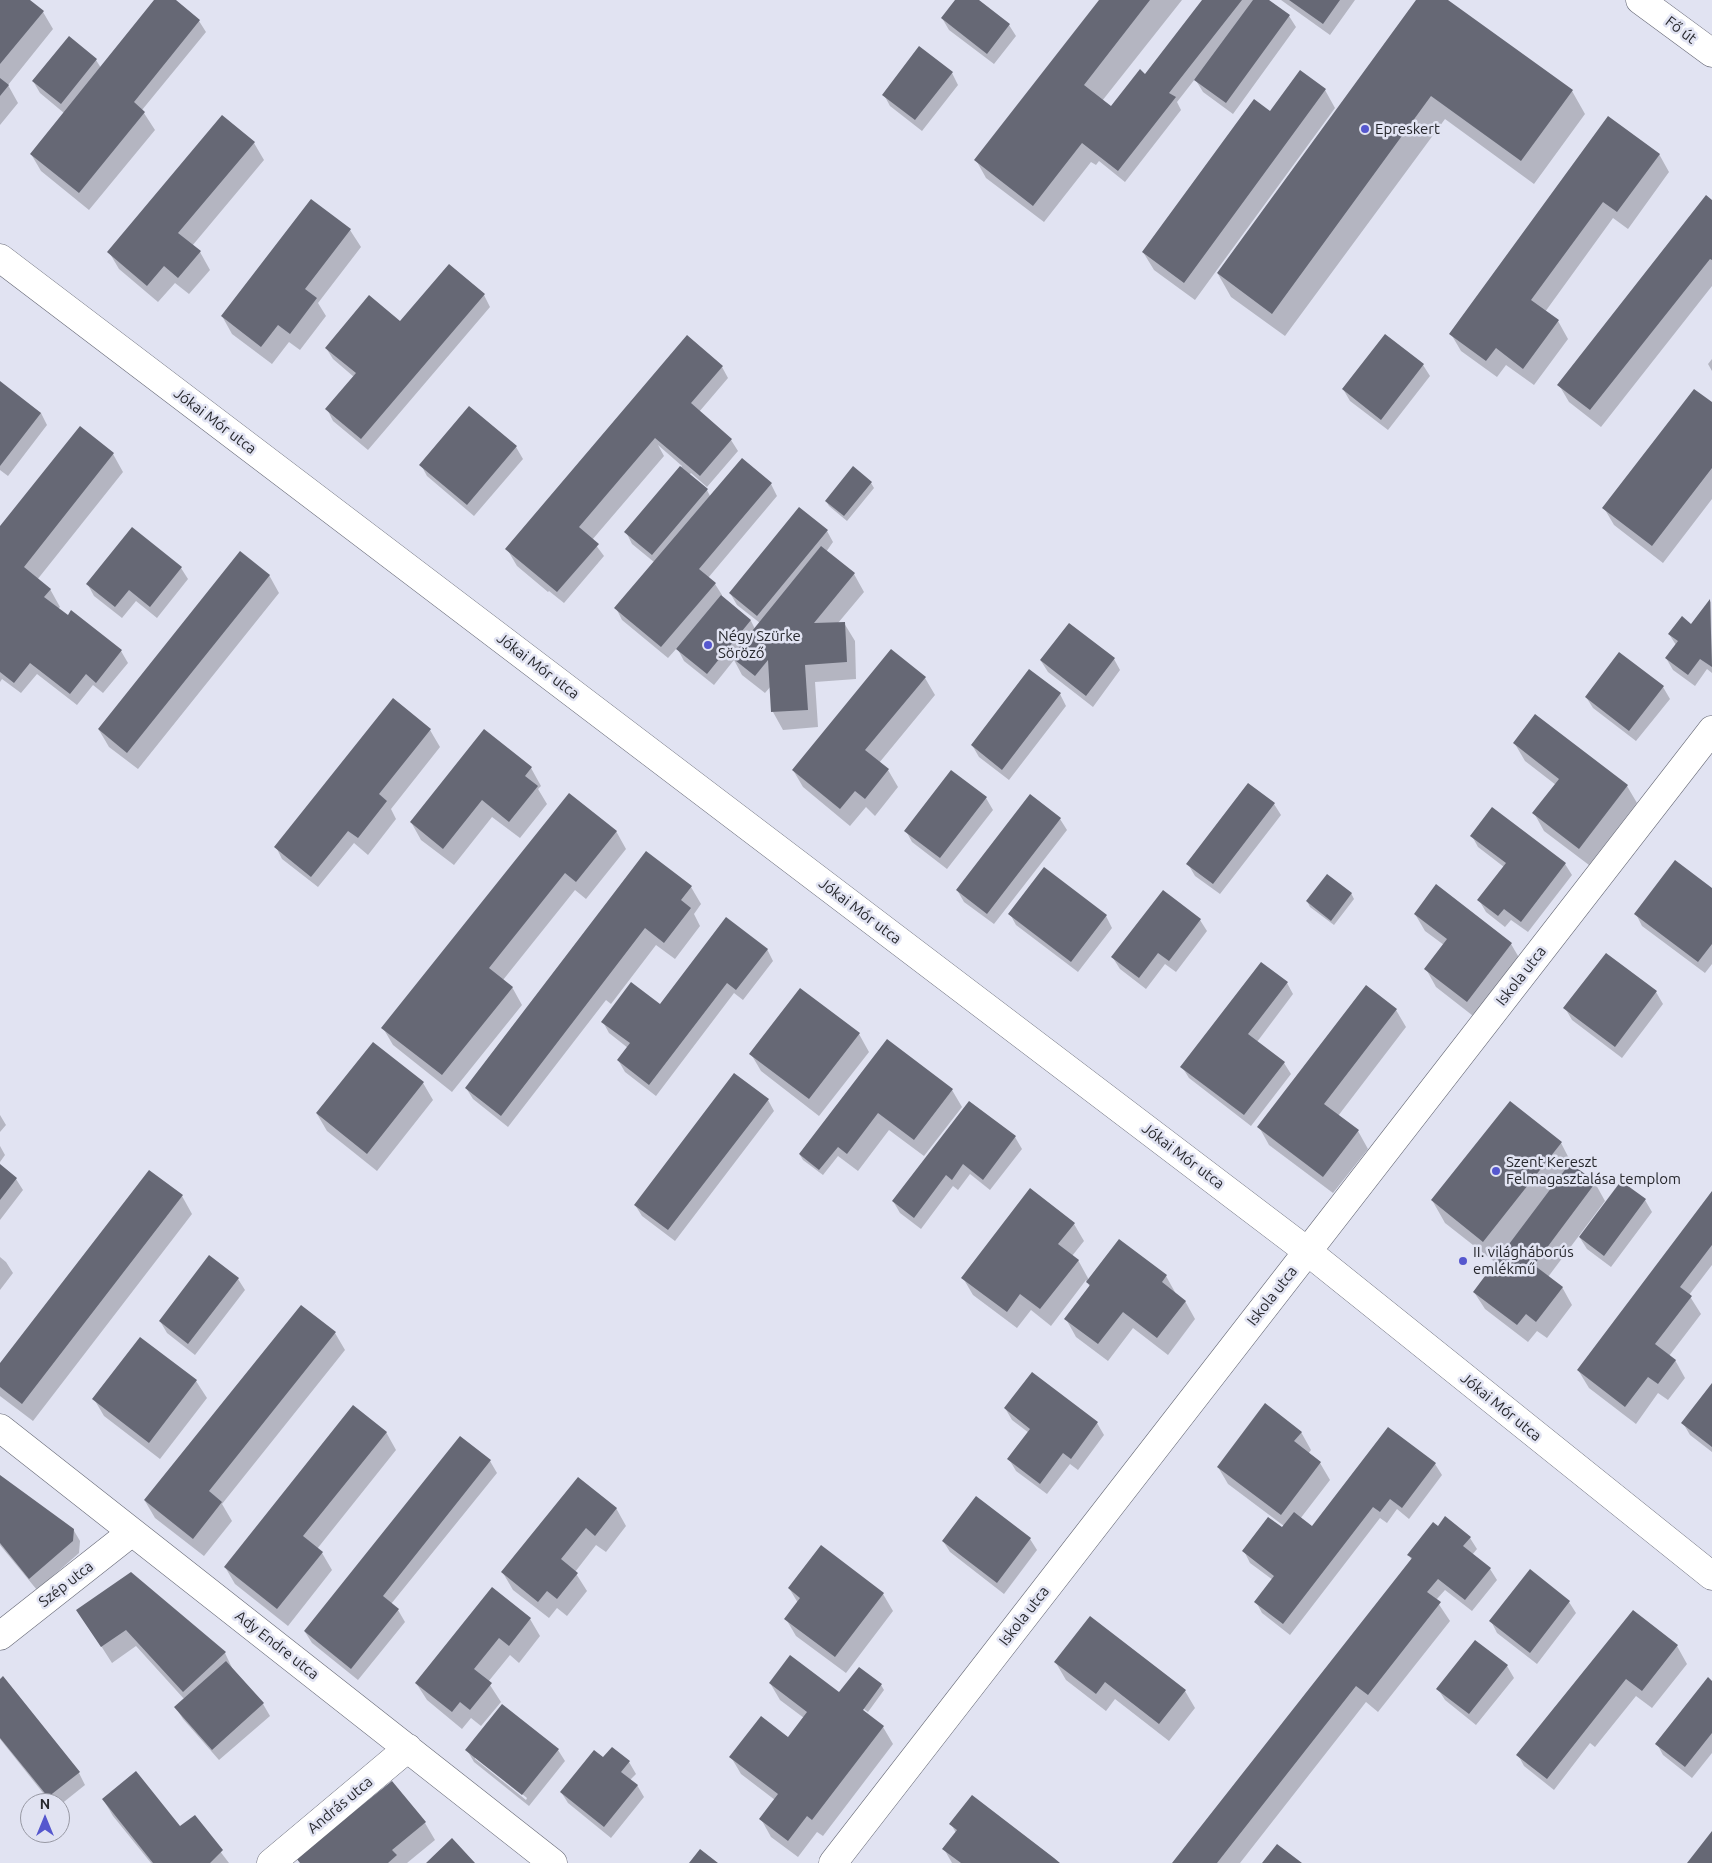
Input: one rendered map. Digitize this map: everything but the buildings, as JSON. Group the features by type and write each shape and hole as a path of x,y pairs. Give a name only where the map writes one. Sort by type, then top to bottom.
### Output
{"street":[{"name":"Fő út","path":"1648,2 1712,53"},
{"name":"Jókai Mór utca","path":"0,258 1307,1251 1712,1576"},
{"name":"Iskola utca","path":"833,1863 1712,730"},
{"name":"Ady Endre utca","path":"0,1428 554,1863"},
{"name":"Szép utca","path":"0,1636 132,1532"},
{"name":"András utca","path":"271,1863 408,1748"}],"place":[{"name":"Epreskert","path":"1365,129"},
{"name":"Négy Szürke Söröző","path":"708,645"},
{"name":"Szent Kereszt Felmagasztalása templom","path":"1496,1171"},
{"name":"II. világháborús emlékmű","path":"1463,1261"}]}
